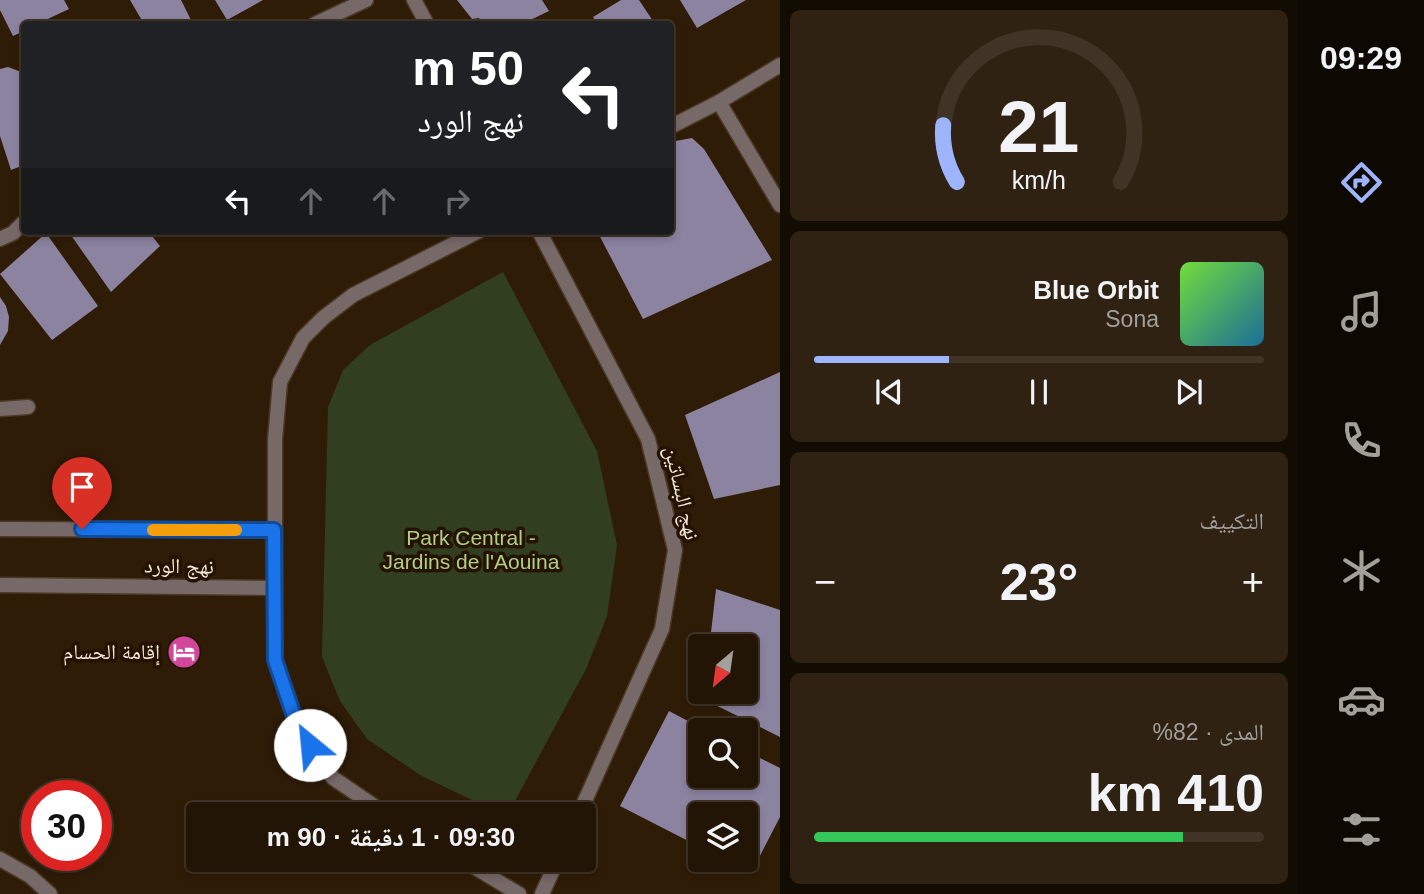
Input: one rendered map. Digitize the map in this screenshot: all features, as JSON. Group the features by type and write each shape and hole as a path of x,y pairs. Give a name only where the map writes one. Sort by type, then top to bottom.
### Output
{"street":[{"path":"320,21 366,0"},
{"path":"414,0 425,21"},
{"path":"674,125 719,102 780,65"},
{"path":"719,102 780,205"},
{"path":"0,239 13,233 21,225"},
{"path":"368,802 332,778 298,728 275,660 275,440 280,382 303,338 323,318 353,295 471,235"},
{"name":"نهج البساتين","path":"540,235 648,439 675,550 662,629 584,802"},
{"path":"0,409 28,407"},
{"name":"نهج الورد","path":"0,529 274,530"},
{"name":"نهج الورد","path":"0,586 275,588"},
{"path":"0,859 30,876 51,894"},
{"path":"483,872 519,894"},
{"path":"542,894 552,872"}],"green space":[{"name":"Park Central - Jardins de l'Aouina","path":"503,272 597,451 617,545 607,616 587,667 514,802 476,802 420,775 367,739 340,701 322,657 328,407 343,370 370,345"}],"building":[{"path":"0,0 64,0 69,9 43,21 21,21 21,32 13,36 0,10"},
{"path":"130,0 181,0 192,21 142,21"},
{"path":"215,0 263,0 227,20"},
{"path":"457,0 542,0 549,11 528,21 472,19"},
{"path":"621,0 639,0 653,21 595,21 593,17"},
{"path":"680,0 746,0 697,28"},
{"path":"8,67 21,72 21,166 11,170 0,136 0,69"},
{"path":"692,138 704,149 772,260 643,319 599,235 674,235 674,141"},
{"path":"44,235 47,235 98,306 52,340 0,274"},
{"path":"71,235 151,235 160,246 111,292"},
{"path":"0,297 9,317 8,331 0,345"},
{"path":"780,372 780,485 714,499 685,415"},
{"path":"716,589 780,610 780,737 758,726 758,718 742,718 713,704 758,704 758,634 711,634"},
{"path":"669,711 688,721 688,788 758,788 758,757 780,768 780,817 758,859 758,802 688,802 688,841 620,806"}],"slow traffic":[{"path":"153,530 236,530"}],"place":[{"name":"إقامة الحسام","path":"184,652"}],"route":[{"path":"82,529 274,530 275,660 298,728 310,745"}]}
